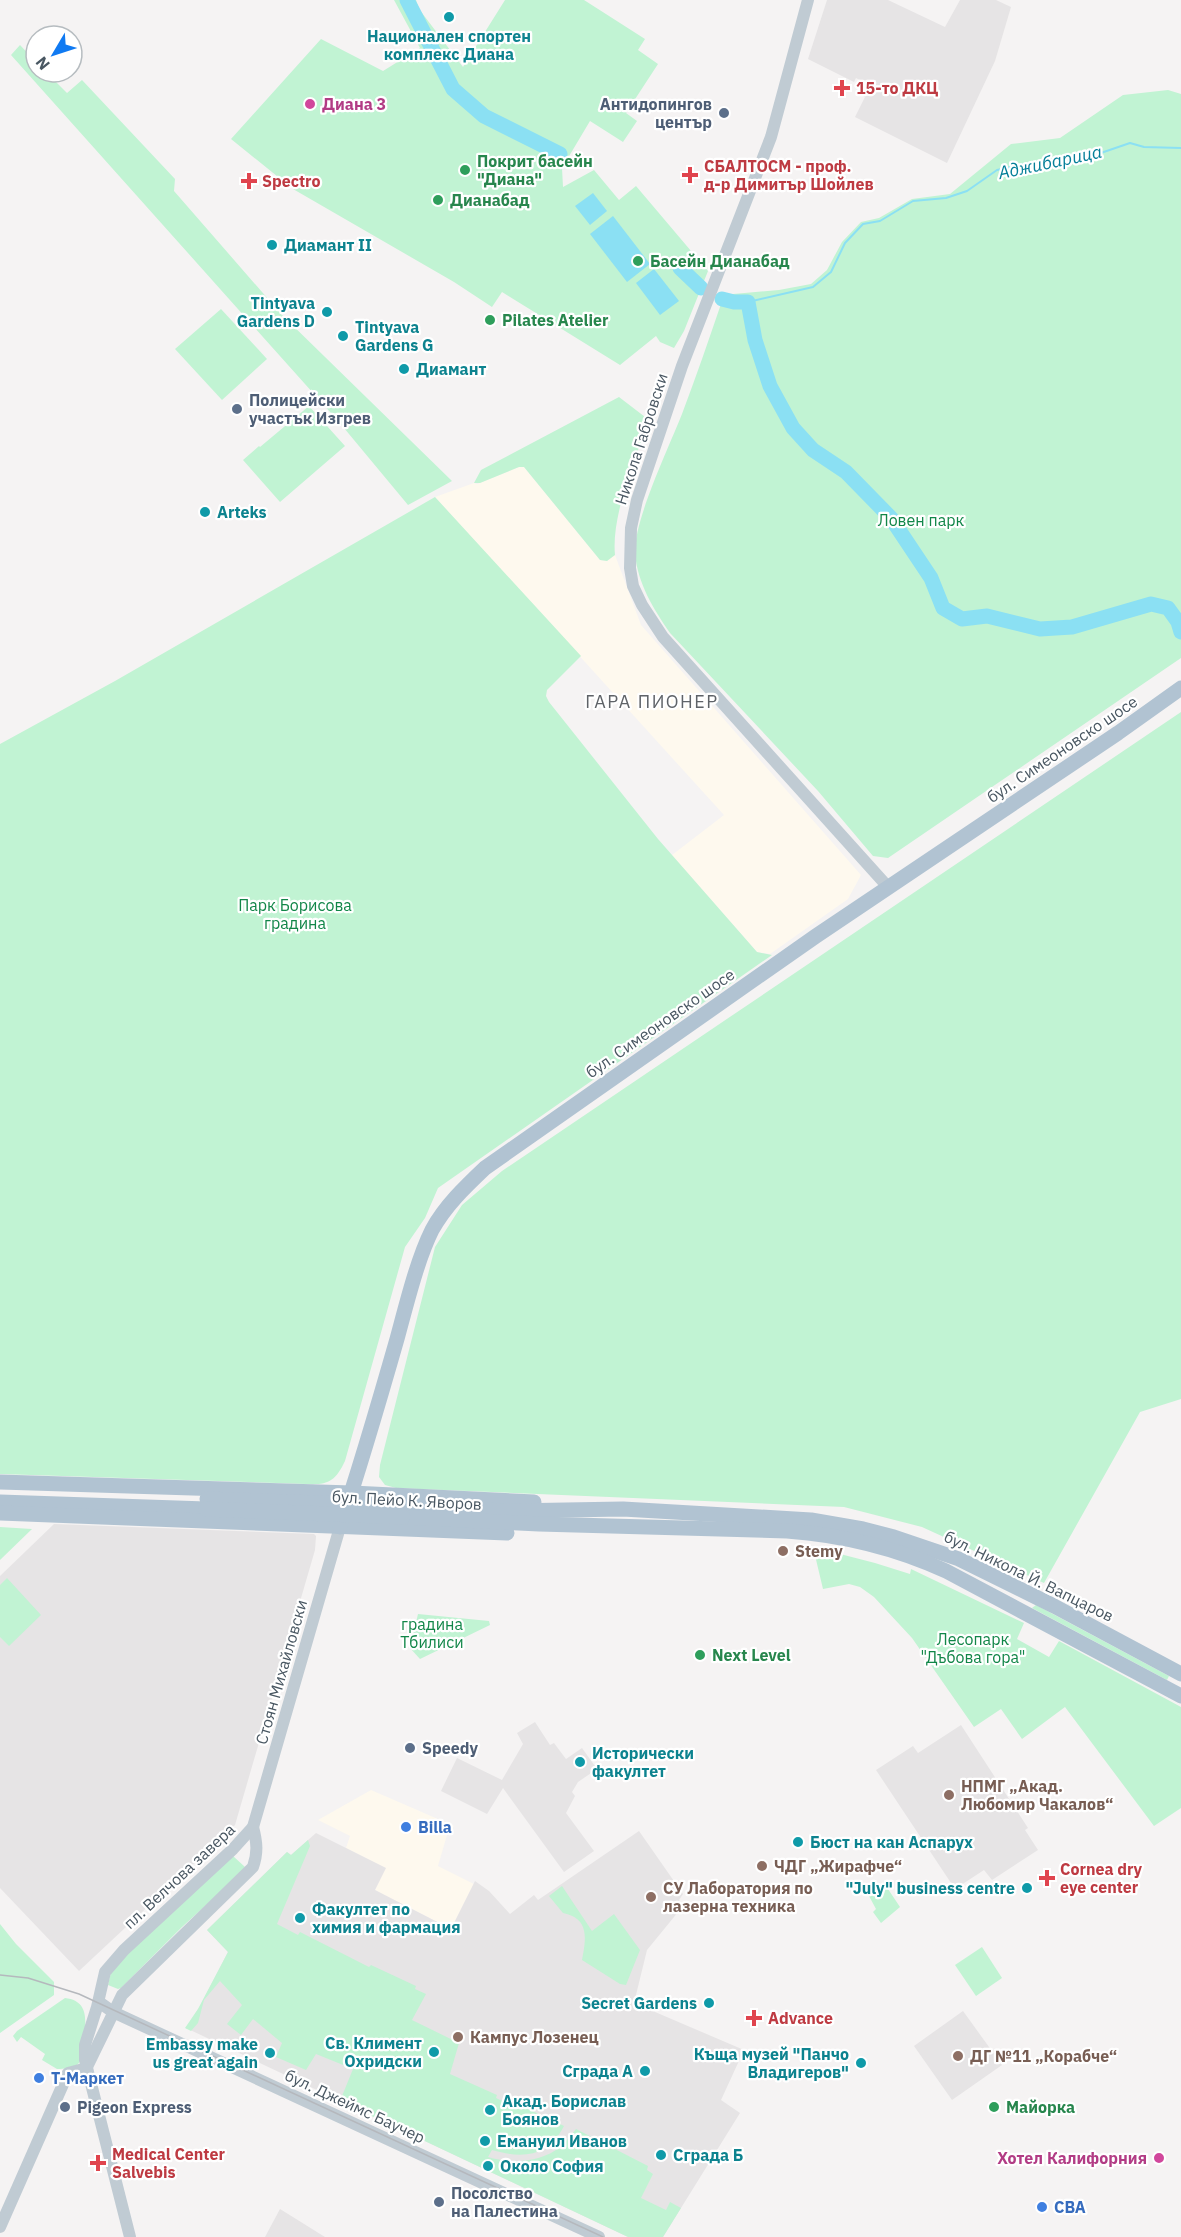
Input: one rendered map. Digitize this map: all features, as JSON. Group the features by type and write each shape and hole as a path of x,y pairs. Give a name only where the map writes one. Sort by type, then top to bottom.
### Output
{"main road":[{"name":"бул. Симеоновско шосе","path":"340,1527 416,1275 431,1233 443,1212 467,1185 499,1159 888,887 1118,733 1181,688"},
{"path":"0,1482 351,1493 539,1502 623,1509"},
{"path":"0,1490 78,1484"},
{"name":"бул. Пейо К. Яворов","path":"0,1490 206,1504"},
{"name":"бул. Пейо К. Яворов","path":"0,1502 206,1504 403,1511 623,1509 785,1525 812,1533"},
{"path":"0,1508 75,1516"},
{"name":"бул. Пейо К. Яворов","path":"403,1511 530,1524 785,1525"},
{"path":"0,1513 340,1527 648,1536 743,1537 785,1525"},
{"name":"бул. Никола Й. Вапцаров","path":"785,1525 811,1520 862,1529 936,1550 1030,1593 1181,1674"},
{"name":"бул. Никола Й. Вапцаров","path":"812,1533 890,1550 933,1565 1181,1696"}],"street":[{"name":"Никола Габровски","path":"808,0 771,138 682,366 647,467 631,528 630,568 633,586 642,605 663,637 888,887"},
{"name":"Стоян Михайловски","path":"253,1827 340,1527"},
{"name":"пл. Велчова завера","path":"130,2237 87,2068 85,2045 99,2002 105,1972 124,1950 233,1849 253,1827"},
{"name":"пл. Велчова завера","path":"87,2068 122,1995 253,1867 257,1857 257,1842 253,1827"},
{"name":"бул. Джеймс Баучер","path":"99,2002 113,2012 599,2237"},
{"path":"0,2227 68,2073 87,2068"}],"shaded area":[{"path":"827,0 888,0 945,27 960,0 996,0 1011,7 995,61 947,163 855,117 865,97 859,93 864,82 856,78 854,82 808,59"},
{"path":"524,467 600,560 607,561 615,555 641,625 861,875 848,899 770,954 757,952 672,855 724,815 435,497 474,483 477,484"},
{"path":"54,1524 314,1534 316,1536 315,1550 235,1825 79,1971 0,1888 0,1576"},
{"path":"535,1722 550,1745 554,1743 566,1759 582,1748 597,1769 578,1782 572,1792 575,1796 566,1813 594,1851 564,1872 503,1788 487,1814 441,1791 457,1758 502,1780 523,1744 517,1733"},
{"name":"НПМГ „Акад. Любомир Чакалов“","path":"961,1725 1028,1828 1025,1830 1038,1850 992,1880 984,1870 955,1889 876,1770 913,1746 918,1753"},
{"path":"371,1790 454,1826 447,1835 438,1866 474,1884 451,1929 375,1890 385,1868 346,1848 350,1836 318,1820"},
{"name":"Кампус Лозенец","path":"639,1831 683,1894 679,1900 683,1906 647,1950 634,2003 744,2050 721,2100 740,2113 663,2237 628,2237 186,2028 228,1952 207,1930 287,1852 291,1855 316,1833 386,1868 375,1890 451,1929 475,1881 489,1891 510,1914 534,1895 538,1900"},
{"name":"ДГ №11 „Корабче“","path":"963,2011 1002,2065 952,2100 914,2046"},
{"path":"280,2209 325,2237 265,2237"}],"green space":[{"path":"394,0 416,0 419,9 463,67 505,0 584,0 645,39 638,50 658,64 626,113 637,121 623,142 590,121 562,168 563,187 594,170 619,200 636,186 708,271 684,331 674,348 660,342 656,336 620,365 502,292 492,307 454,282 293,189 231,139 321,39 383,71 420,48"},
{"path":"20,45 24,49 24,70 11,55"},
{"path":"84,82 175,179 174,191 282,315 452,481 408,505 339,422 37,84 58,84 67,93 77,84 84,84"},
{"name":"Ловен парк","path":"1168,90 1181,94 1181,658 888,858 873,856 818,791 670,633 652,605 639,575 635,554 640,523 722,301 733,294 779,290 811,284 827,270 842,242 861,222 879,218 912,199 950,194 1011,144 1060,138 1123,95"},
{"path":"221,309 267,359 222,400 175,349"},
{"path":"619,397 649,420 631,468 621,504 615,539 615,555 607,561 600,560 524,467 480,483 474,483 481,470"},
{"path":"309,406 345,446 280,502 243,460"},
{"name":"Парк Борисова градина","path":"435,497 581,656 547,690 546,696 549,702 658,839 757,952 772,955 438,1188 425,1218 405,1247 345,1461 338,1474 330,1481 314,1484 0,1474 0,744 115,681"},
{"path":"1181,712 1181,1399 1140,1412 1044,1583 922,1527 844,1507 396,1488 385,1485 379,1477 380,1465 435,1247 462,1205 502,1171"},
{"path":"0,1527 32,1529 0,1560"},
{"name":"Лесопарк \"Дъбова гора\"","path":"813,1547 910,1574 911,1569 1024,1623 1017,1639 1049,1657 1059,1641 1181,1707 1181,1808 1154,1826 1065,1707 1022,1739 1001,1709 974,1727 912,1638 874,1597 860,1587 849,1584 823,1589"},
{"path":"7,1578 41,1615 9,1646 0,1637 0,1585"},
{"path":"1036,1605 1169,1676 1167,1680 1032,1608"},
{"name":"градина Тбилиси","path":"418,1614 489,1621 490,1625 420,1659 410,1648"},
{"path":"308,1840 310,1846 277,1924 298,1935 300,1932 369,1967 371,1965 416,1986 415,1989 426,1994 412,2020 459,2043 450,2074 497,2095 496,2098 522,2110 524,2107 564,2126 558,2136 542,2150 524,2155 492,2150 488,2157 506,2161 525,2161 544,2156 560,2147 576,2129 648,2166 647,2170 653,2174 641,2198 666,2210 670,2202 681,2208 663,2237 628,2237 340,2101 353,2069 316,2054 306,2070 276,2057 282,2043 253,2019 241,2035 227,2024 242,2005 220,1981 204,2000 198,2023 191,2031 185,2028 198,2009 228,1952 207,1930 287,1852 291,1855"},
{"path":"233,1856 245,1867 237,1877 182,1927 121,1988 108,1985 111,1972 120,1960"},
{"path":"562,1886 592,1931 614,1914 640,1950 626,1985 620,1984 582,1960 585,1938 582,1925 572,1916 563,1913 549,1896"},
{"path":"886,1886 900,1907 881,1923 873,1912 876,1909 869,1896"},
{"path":"0,1924 16,1944 54,1982 54,1995 0,2033"},
{"path":"982,1947 1002,1978 976,1996 955,1965"},
{"path":"65,1998 74,2000 83,2009 85,2030 79,2063 72,2067 57,2069 42,2060 45,2054 21,2037 17,2042 13,2036"}],"water":[{"path":"593,193 607,211 590,225 575,206"},
{"path":"613,216 650,264 627,282 590,234"},
{"path":"654,269 679,301 660,315 636,283"}],"waterway":[{"path":"407,0 453,89 484,116 560,154"},
{"name":"Аджибарица","path":"748,302 813,287 831,272 845,243 863,224 880,221 913,201 946,198 967,191 997,170 1029,163 1059,163 1095,155 1130,143 1144,147 1181,148"},
{"path":"680,268 701,288"},
{"path":"722,299 748,302 755,340 770,386 793,428 813,450 846,472 891,518 931,578 943,608 962,619 987,616 1040,629 1072,627 1151,604 1168,608 1178,622 1181,632"}],"tram line":[{"path":"0,1975 28,1978 79,1994 603,2237"}],"place":[{"name":"Национален спортен комплекс Диана","path":"449,17"},
{"name":"15-то ДКЦ","path":"842,88"},
{"name":"Диана 3","path":"310,104"},
{"name":"Антидопингов център","path":"724,113"},
{"name":"Покрит басейн \"Диана\"","path":"465,170"},
{"name":"СБАЛТОСМ - проф. д-р Димитър Шойлев","path":"690,175"},
{"name":"Spectro","path":"249,181"},
{"name":"Дианабад","path":"438,200"},
{"name":"Диамант II","path":"272,245"},
{"name":"Басейн Дианабад","path":"638,261"},
{"name":"Tintyava Gardens D","path":"327,312"},
{"name":"Pilates Atelier","path":"490,320"},
{"name":"Tintyava Gardens G","path":"343,336"},
{"name":"Диамант","path":"404,369"},
{"name":"Полицейски участък Изгрев","path":"237,409"},
{"name":"Arteks","path":"205,512"},
{"name":"Stemy","path":"783,1551"},
{"name":"Next Level","path":"700,1655"},
{"name":"Speedy","path":"410,1748"},
{"name":"Исторически факултет","path":"580,1762"},
{"name":"НПМГ „Акад. Любомир Чакалов“","path":"949,1795"},
{"name":"Billa","path":"406,1827"},
{"name":"Бюст на кан Аспарух","path":"798,1842"},
{"name":"ЧДГ „Жирафче“","path":"762,1866"},
{"name":"Cornea dry eye center","path":"1047,1878"},
{"name":"\"July\" business centre","path":"1027,1888"},
{"name":"СУ Лаборатория по лазерна техника","path":"651,1897"},
{"name":"Факултет по химия и фармация","path":"300,1918"},
{"name":"Secret Gardens","path":"709,2003"},
{"name":"Advance","path":"754,2018"},
{"name":"Кампус Лозенец","path":"458,2037"},
{"name":"Св. Климент Охридски","path":"434,2052"},
{"name":"Embassy make us great again","path":"270,2053"},
{"name":"ДГ №11 „Корабче“","path":"958,2056"},
{"name":"Къща музей \"Панчо Владигеров\"","path":"861,2063"},
{"name":"Сграда А","path":"645,2071"},
{"name":"Т-Маркет","path":"39,2078"},
{"name":"Pigeon Express","path":"65,2107"},
{"name":"Майорка","path":"994,2107"},
{"name":"Акад. Борислав Боянов","path":"490,2110"},
{"name":"Емануил Иванов","path":"485,2141"},
{"name":"Сграда Б","path":"661,2155"},
{"name":"Хотел Калифорния","path":"1159,2158"},
{"name":"Medical Center Salvebis","path":"98,2163"},
{"name":"Около София","path":"488,2166"},
{"name":"Посолство на Палестина","path":"439,2202"},
{"name":"CBA","path":"1042,2207"}],"district":[{"name":"ГАРА ПИОНЕР","path":"652,701"}]}
